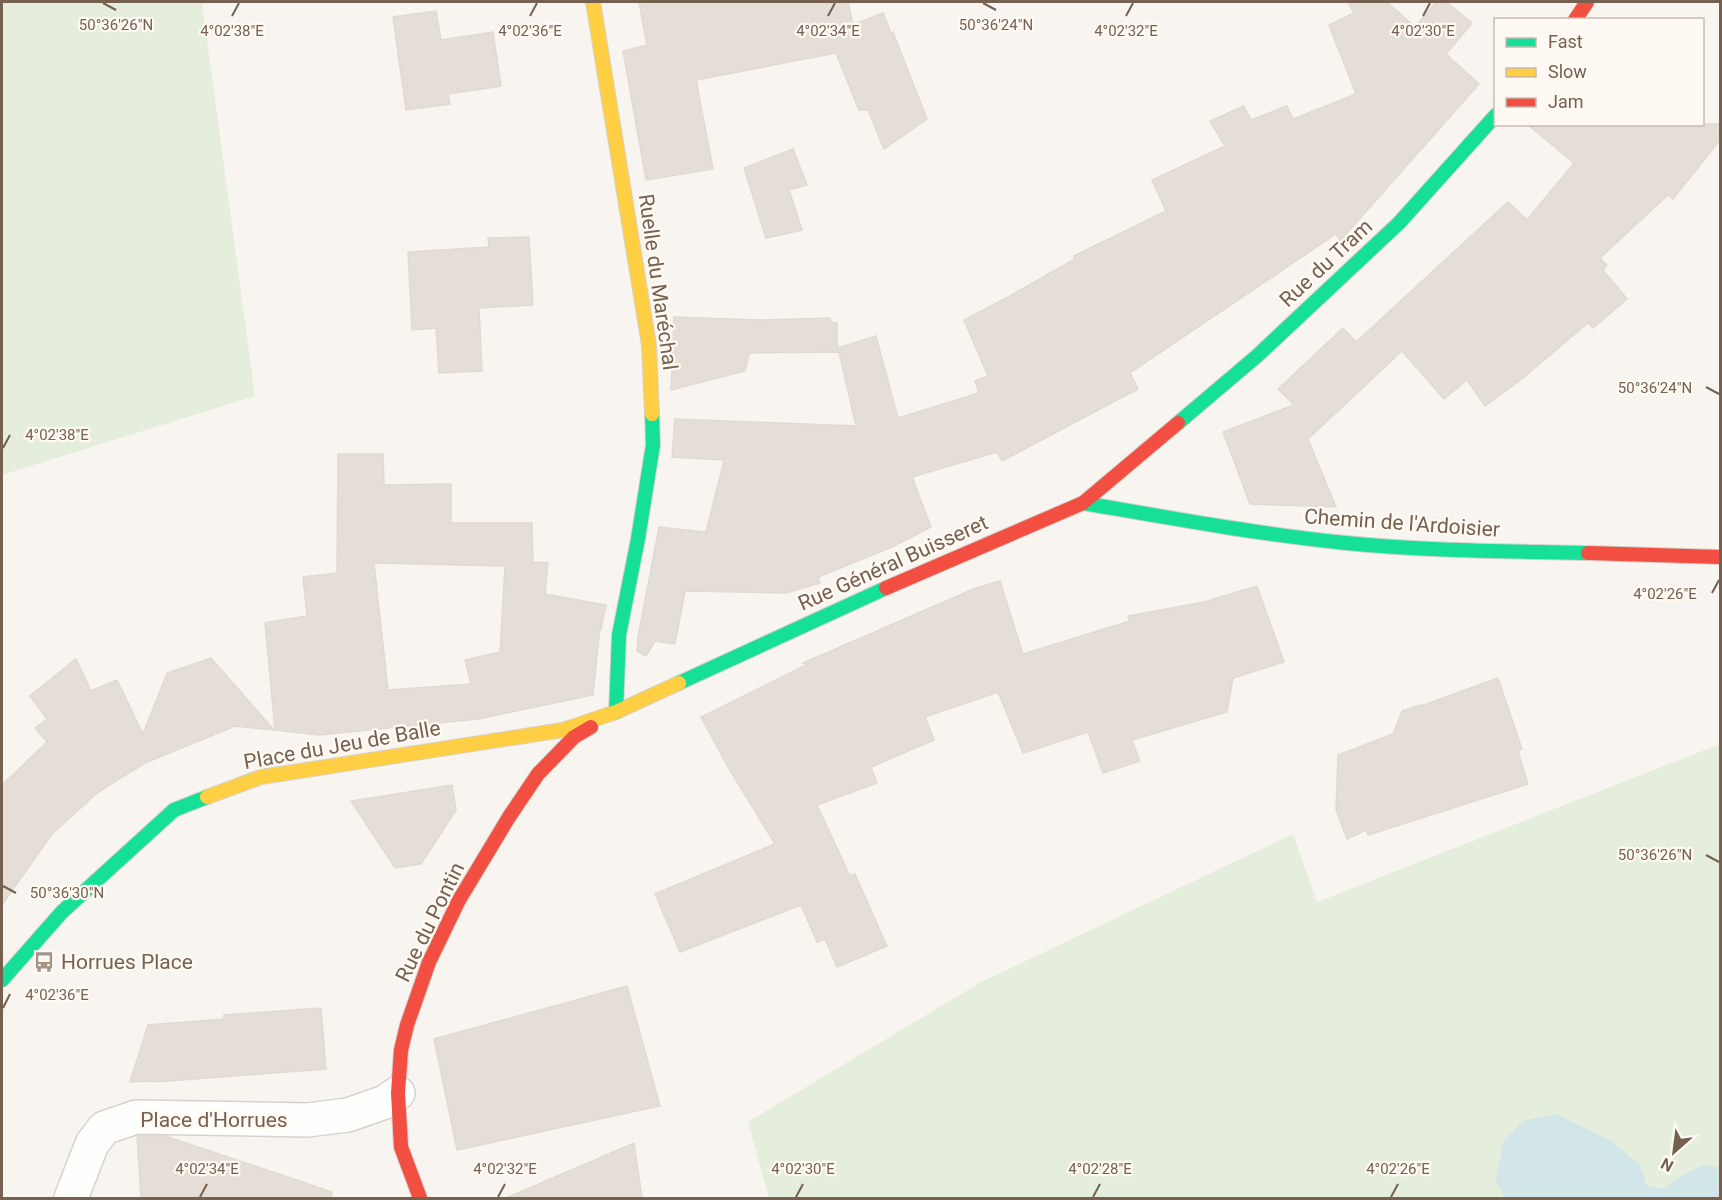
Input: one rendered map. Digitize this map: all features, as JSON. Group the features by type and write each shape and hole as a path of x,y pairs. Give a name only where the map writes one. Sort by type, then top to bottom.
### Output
{"street":[{"name":"Ruelle du Maréchal","path":"593,2 649,345 653,445 619,635 616,712"},
{"path":"1576,18 1587,2"},
{"name":"Rue du Tram","path":"1170,428 1257,356 1399,223 1494,117"},
{"name":"Rue Général Buisseret","path":"616,712 924,570 1083,503 1170,428"},
{"name":"Chemin de l'Ardoisier","path":"1083,503 1202,524 1346,543 1467,550 1720,557"},
{"name":"Place du Jeu de Balle","path":"2,980 62,912 174,810 261,777 563,730 616,712"},
{"name":"Rue du Pontin","path":"414,1194 401,1147 398,1093 401,1050 407,1025 429,962 459,900 538,774 574,737 616,712"},
{"name":"Place d'Horrues","path":"70,1198 92,1144 104,1128 136,1117 307,1120 348,1115 385,1102 398,1093"}],"green space":[{"path":"2,2 202,2 255,396 2,475"},
{"path":"1720,744 1720,1198 769,1198 748,1122 981,982 1293,834 1317,902"}],"shaded area":[{"path":"1556,1114 1611,1141 1639,1164 1647,1186 1664,1189 1683,1175 1703,1165 1720,1168 1720,1198 1505,1198 1496,1181 1503,1142 1523,1121"}],"building":[{"path":"639,2 848,2 853,25 883,13 891,33 893,32 927,119 884,149 868,110 859,110 836,53 696,80 713,169 646,180 623,51 647,45"},
{"path":"1348,2 1387,2 1415,27 1436,2 1446,2 1472,23 1446,54 1479,84 1340,241 1336,234 1130,373 1138,389 1002,461 997,452 912,477 931,527 892,547 818,577 820,583 786,593 685,591 675,644 655,641 646,656 637,651 659,527 706,532 724,460 672,457 675,419 856,426 839,352 749,353 745,371 671,390 674,317 760,320 830,318 831,322 837,323 838,348 876,336 898,418 979,393 975,381 988,376 964,320 1075,259 1074,256 1166,211 1152,180 1225,146 1210,121 1244,106 1251,120 1287,106 1293,119 1356,94 1329,25 1354,13"},
{"path":"436,11 441,40 493,32 501,86 448,94 450,104 406,110 393,17"},
{"path":"1704,124 1720,124 1720,140 1673,199 1668,195 1600,258 1607,265 1603,270 1627,299 1593,328 1588,323 1518,382 1485,406 1467,380 1444,399 1402,351 1308,439 1336,507 1250,504 1223,432 1294,405 1278,389 1343,328 1356,342 1508,202 1527,220 1574,163 1529,126 1704,126"},
{"path":"793,149 807,185 789,190 802,230 766,238 744,168"},
{"path":"529,237 533,305 479,308 482,371 439,373 436,328 412,330 408,252 489,247 488,238"},
{"path":"338,454 383,454 384,485 451,484 451,523 532,523 533,562 548,563 545,594 606,605 600,628 593,695 478,719 319,735 275,730 265,623 307,616 303,577 337,573","holes":["374,563 505,566 500,652 465,660 471,684 388,690"]},
{"path":"1000,581 1023,654 1130,621 1128,616 1204,602 1257,586 1284,662 1233,678 1227,712 1132,740 1140,761 1103,773 1088,732 1023,753 998,692 925,717 934,740 871,767 877,783 817,805 850,876 855,874 887,946 837,967 825,939 817,942 801,905 680,952 655,894 775,844 729,769 701,717 808,664 803,663 976,588"},
{"path":"211,658 274,730 235,726 145,763 119,779 95,795 52,834 2,905 2,785 47,742 35,728 47,719 30,696 76,659 91,691 117,680 143,734 167,673"},
{"path":"1498,678 1522,749 1518,751 1528,784 1368,835 1366,830 1347,839 1336,810 1338,755 1393,734 1402,711"},
{"path":"452,785 456,810 421,864 395,868 351,801"},
{"path":"627,986 660,1106 457,1150 434,1039"},
{"path":"321,1008 326,1069 130,1082 148,1025 224,1019 224,1015"},
{"path":"137,1136 165,1136 332,1192 331,1198 141,1198"},
{"path":"634,1143 642,1198 506,1198"}],"traffic: fast":[{"path":"1178,423 1257,356 1399,223 1494,117"},
{"path":"616,712 619,635 653,445 652,414"},
{"path":"1083,503 1247,530 1376,546 1588,553"},
{"path":"679,683 886,588"},
{"path":"2,980 62,912 174,810 207,797"}],"traffic: slow":[{"path":"593,2 649,345 652,414"},
{"path":"207,797 261,777 563,730 616,712 679,683"}],"traffic: jam":[{"path":"1576,18 1587,2"},
{"path":"886,588 1083,503 1178,423"},
{"path":"1588,553 1720,557"},
{"path":"420,1198 401,1147 398,1093 401,1050 407,1025 429,962 459,900 538,774 574,737 591,727"}],"place":[{"name":"Horrues Place","path":"44,962"}]}
